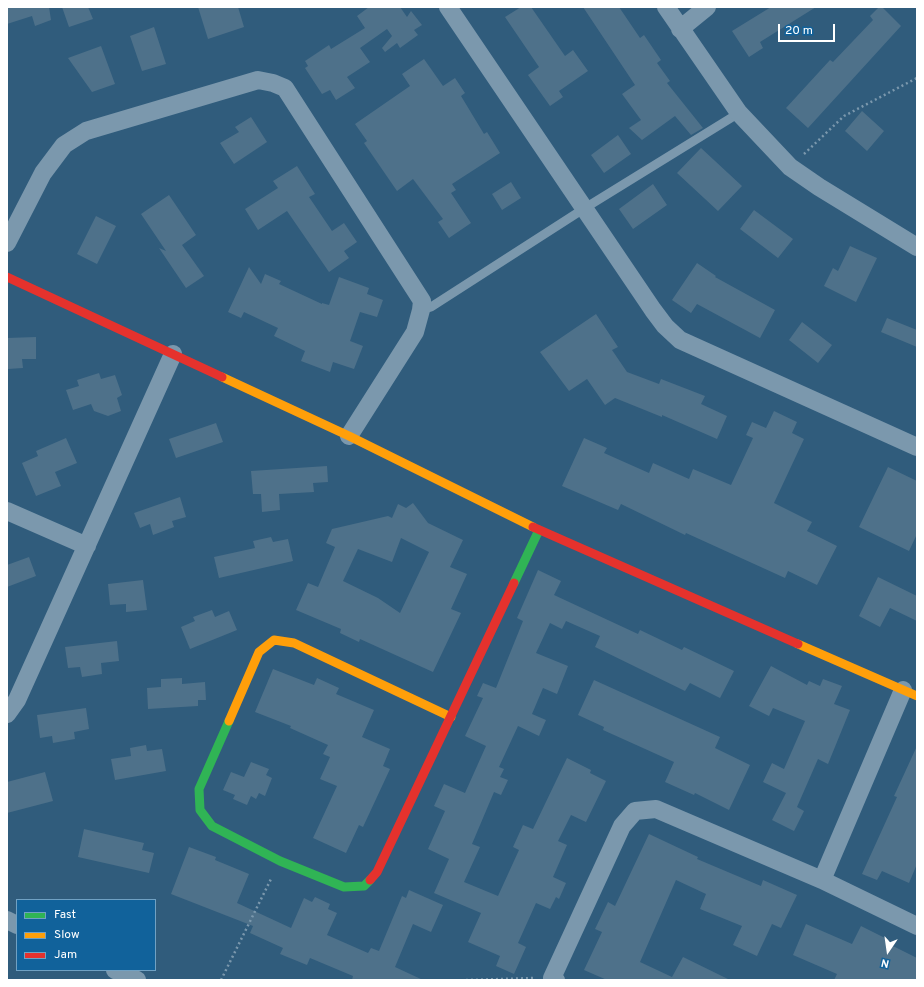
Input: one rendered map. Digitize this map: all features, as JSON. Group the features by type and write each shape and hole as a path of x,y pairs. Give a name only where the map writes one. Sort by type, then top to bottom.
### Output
{"street":[{"path":"448,7 665,326 680,340 917,447"},
{"path":"666,7 739,113 790,167 825,191 917,247"},
{"path":"680,29 707,7"},
{"path":"7,243 43,173 64,145 86,131 258,80 273,82 285,88 422,301 415,332 350,436"},
{"path":"7,277 350,436 539,530 910,693 822,880"},
{"path":"7,714 17,700 173,354"},
{"path":"7,511 86,546"},
{"path":"451,717 294,643 274,640 259,652 199,789 200,810 212,826 280,861 344,887 364,886 378,872 451,717 539,530"},
{"path":"554,979 622,826 635,811 656,809 822,880 917,926"},
{"path":"7,920 16,924"},
{"path":"117,971 137,980"}],"lane":[{"path":"421,310 431,307 585,208 739,113"}],"path":[{"path":"790,167 844,116 917,78"},
{"path":"220,980 280,861"},
{"path":"466,980 554,979"}],"building":[{"path":"7,7 49,7 51,20 35,26 32,16 7,24"},
{"path":"62,7 88,7 93,19 69,27"},
{"path":"198,7 238,7 244,27 208,39"},
{"path":"369,7 400,7 407,17 411,11 422,25 414,30 418,35 400,48 397,43 385,52 382,48 392,36 387,29 360,48 370,62 347,77 355,88 336,100 330,90 322,94 305,68 308,66 305,61 329,45 331,49 365,28 357,16"},
{"path":"521,7 531,7 565,56 573,50 588,71 559,91 563,97 550,106 528,75 539,67 505,17"},
{"path":"583,7 619,7 640,38 644,35 661,60 657,63 670,81 667,83 703,128 691,135 675,116 642,140 629,128 641,120 622,94 635,85"},
{"path":"771,7 816,7 760,42 763,48 749,57 732,31"},
{"path":"879,7 882,7 901,26 808,128 786,108 830,60 833,62 873,20 870,16"},
{"path":"154,27 166,64 142,71 130,36"},
{"path":"101,46 115,84 92,92 68,58"},
{"path":"424,59 443,86 455,78 465,93 461,96 484,134 487,132 500,153 452,184 456,190 451,193 471,223 449,238 438,222 443,219 413,179 397,191 364,143 367,141 355,124 410,86 402,74"},
{"path":"862,111 884,131 867,151 845,131"},
{"path":"251,117 267,142 234,164 220,143 239,132 235,127"},
{"path":"618,135 631,154 604,173 591,155"},
{"path":"701,148 742,186 718,211 677,173"},
{"path":"297,166 315,194 309,197 332,231 344,223 357,242 344,251 349,258 329,272 287,211 258,230 245,209 278,188 273,181"},
{"path":"511,182 521,198 502,210 492,194"},
{"path":"653,184 667,205 633,229 619,209"},
{"path":"169,195 196,235 182,245 204,276 186,288 159,248 166,251 141,214"},
{"path":"754,210 793,239 778,258 740,229"},
{"path":"96,216 116,226 97,264 77,254"},
{"path":"850,246 877,258 856,302 824,286 833,268 838,271"},
{"path":"697,263 716,276 715,277 775,310 760,338 697,304 691,313 672,300"},
{"path":"249,267 261,284 265,274 281,281 279,284 322,304 329,305 339,277 369,288 367,294 383,300 377,317 360,312 350,341 363,346 354,369 333,362 330,372 301,361 305,351 274,336 278,328 244,312 241,318 228,312"},
{"path":"596,314 618,347 612,350 627,372 659,384 661,379 705,396 701,404 727,416 717,439 662,415 662,417 615,398 605,405 587,379 569,391 540,352"},
{"path":"887,318 917,330 917,347 881,332"},
{"path":"802,322 832,345 818,363 789,340"},
{"path":"36,337 36,359 22,359 23,368 8,369 7,338"},
{"path":"99,373 101,379 115,375 122,395 117,398 121,411 108,416 94,411 91,404 73,410 66,390 79,386 77,380"},
{"path":"774,411 797,422 792,433 804,439 774,503 812,522 807,531 837,546 817,585 788,571 785,578 686,533 685,535 621,504 618,510 562,486 584,438 607,448 604,453 649,473 653,463 689,479 693,469 731,485 753,438 746,435 752,422 766,428"},
{"path":"216,423 223,442 176,458 169,439"},
{"path":"66,438 77,463 55,472 61,486 36,496 22,463 38,456 36,451"},
{"path":"327,466 328,482 313,483 314,492 279,494 280,510 262,512 261,494 253,494 251,471"},
{"path":"888,467 917,481 917,534 909,551 859,527"},
{"path":"180,497 186,517 172,521 174,527 153,535 150,524 140,528 134,513"},
{"path":"413,503 428,523 463,540 450,567 467,574 451,609 461,613 433,672 360,639 359,642 340,633 341,629 296,610 308,583 318,587 335,547 326,543 332,529 388,516 392,518 398,504 406,508","holes":["401,538 429,552 400,613 378,598 343,581 358,549 392,562"]},
{"path":"271,537 273,542 288,539 293,561 219,578 214,557 255,548 253,541"},
{"path":"29,557 36,576 7,587 7,565"},
{"path":"538,570 561,581 554,595 638,634 640,630 682,650 684,647 734,671 720,698 690,683 685,691 595,647 600,636 566,621 562,629 550,623 536,653 568,666 557,694 543,688 532,714 546,720 539,736 518,726 499,767 504,769 500,777 508,780 501,795 494,792 472,844 480,847 464,882 498,896 519,850 513,847 523,825 533,829 567,758 591,770 590,773 606,781 586,822 571,815 558,841 567,845 553,877 566,883 559,899 556,897 550,909 536,903 518,943 526,947 514,974 496,966 500,956 468,942 481,913 434,893 449,859 428,849 445,811 434,806 444,784 465,793 486,746 465,736 483,698 477,696 483,683 496,688 523,621 517,618"},
{"path":"878,577 917,596 917,621 890,608 880,627 859,616"},
{"path":"143,580 147,610 126,612 126,604 110,605 108,584"},
{"path":"212,610 215,617 229,611 237,630 190,649 181,627 195,621 193,617"},
{"path":"117,641 119,661 101,663 102,674 82,677 80,667 68,668 65,647"},
{"path":"771,666 807,685 809,681 820,686 823,679 842,686 834,704 850,710 828,764 818,759 797,807 804,811 794,831 772,820 786,793 763,782 772,763 784,769 805,721 773,708 769,716 749,706"},
{"path":"273,669 314,685 317,678 339,688 336,694 374,710 362,737 390,749 383,766 390,769 363,827 359,825 346,853 313,838 337,786 320,779 330,757 323,754 328,745 290,728 291,726 255,712"},
{"path":"182,678 182,684 205,682 206,700 198,700 198,706 148,709 147,688 161,687 161,679"},
{"path":"594,680 720,737 715,748 750,765 729,810 695,793 694,795 665,782 674,762 603,730 604,727 578,715"},
{"path":"86,708 89,729 74,732 75,739 53,743 52,736 40,738 37,715"},
{"path":"146,745 147,751 162,749 166,771 115,780 111,759 131,756 130,748"},
{"path":"917,746 917,864 909,883 882,871 877,880 862,874 897,797 894,796"},
{"path":"251,762 269,769 266,775 272,778 265,796 259,793 256,799 251,796 247,805 233,799 235,795 223,790 231,772 244,777"},
{"path":"45,772 53,801 7,813 7,782"},
{"path":"84,829 144,843 142,850 154,853 149,873 78,857"},
{"path":"649,834 698,857 697,859 761,886 763,880 797,895 781,928 772,924 757,956 733,945 742,926 700,909 706,894 676,880 640,962 672,977 683,957 730,980 607,980 584,970 602,932 595,929 608,902 615,906"},
{"path":"189,847 216,857 215,860 249,874 237,903 291,928 304,898 312,902 315,897 330,904 328,909 337,913 327,935 368,953 371,948 379,951 402,896 406,898 409,890 443,905 431,932 413,924 395,967 423,980 352,980 353,976 310,958 307,965 280,954 283,948 250,933 253,926 171,894"},
{"path":"806,924 852,944 861,926 889,940 887,943 917,958 917,980 834,980 837,974 793,955"}],"traffic: fast":[{"path":"514,583 539,530"},
{"path":"229,721 199,789 200,810 212,826 280,861 344,887 364,886 370,880"}],"traffic: slow":[{"path":"222,377 349,436 533,527"},
{"path":"229,721 259,652 274,640 294,643 451,717"},
{"path":"798,644 917,696"}],"traffic: jam":[{"path":"7,277 222,377"},
{"path":"533,527 798,644"},
{"path":"370,880 377,872 514,583"}]}
